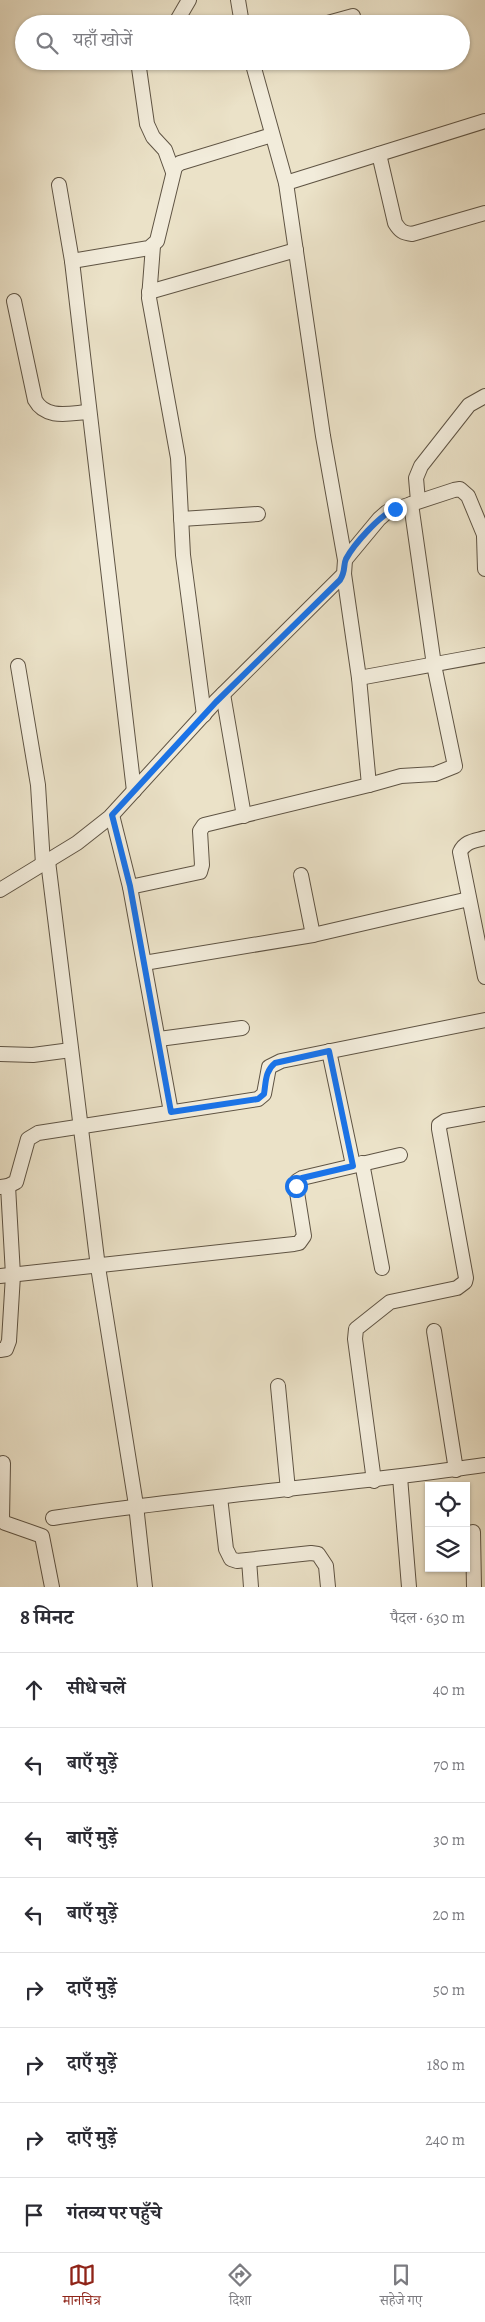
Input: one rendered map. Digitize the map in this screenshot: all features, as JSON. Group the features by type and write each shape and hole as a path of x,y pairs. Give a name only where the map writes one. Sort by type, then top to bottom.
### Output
{"street":[{"path":"180,15 189,0"},
{"path":"238,0 240,15"},
{"path":"139,70 149,131 165,150 173,172"},
{"path":"254,70 286,183 323,436 345,567 359,678 369,785"},
{"path":"286,183 485,121"},
{"path":"72,261 153,246 157,241 173,172 180,163 272,135"},
{"path":"379,154 395,223 399,230 412,234 485,213"},
{"path":"59,185 72,261 134,791"},
{"path":"153,246 149,292 177,449 184,566 204,715"},
{"path":"149,292 296,250"},
{"path":"14,301 35,400 39,408 45,412 52,413 90,412"},
{"path":"130,886 200,872 202,865 200,834 202,827 401,776 435,774 454,766 434,665 414,502 416,478 421,466 469,406 485,396"},
{"path":"0,890 77,843 112,815 345,567 379,519 387,512 460,489 468,496 485,536 485,569"},
{"path":"181,518 258,514"},
{"path":"359,678 485,655"},
{"path":"18,666 38,785 45,862 81,1125 98,1267 136,1505 145,1587"},
{"path":"224,694 244,816"},
{"path":"112,815 130,886 171,1112"},
{"path":"485,838 469,842 463,846 460,852 485,977"},
{"path":"301,875 313,935"},
{"path":"144,963 313,935 469,899"},
{"path":"0,1350 6,1349 9,1341 4,1187 16,1182 28,1139 32,1135 81,1125 258,1099 264,1094 266,1074 269,1067 275,1063 485,1020"},
{"path":"159,1039 242,1028"},
{"path":"0,1054 33,1055 71,1050"},
{"path":"329,1051 382,1268"},
{"path":"374,1481 355,1339 356,1329 390,1302 457,1288 465,1282 466,1278 439,1125 445,1121 485,1114"},
{"path":"6,1276 299,1243 304,1236 296,1186 297,1181 302,1178 400,1155"},
{"path":"434,1331 456,1470"},
{"path":"278,1386 288,1490"},
{"path":"3,1463 2,1523 42,1536 52,1587"},
{"path":"53,1518 136,1505 374,1481 485,1466"},
{"path":"400,1478 409,1587"},
{"path":"220,1496 228,1555 231,1559 238,1561 311,1553 318,1554 326,1566 328,1587"},
{"path":"473,1532 474,1587"},
{"path":"249,1560 251,1587"}],"route":[{"path":"296,1186 297,1181 302,1178 353,1166 329,1051 281,1061 269,1067 266,1074 264,1094 258,1099 171,1112 130,886 112,815 216,702 340,580 346,568 345,560 379,519 387,512 395,509"}]}
